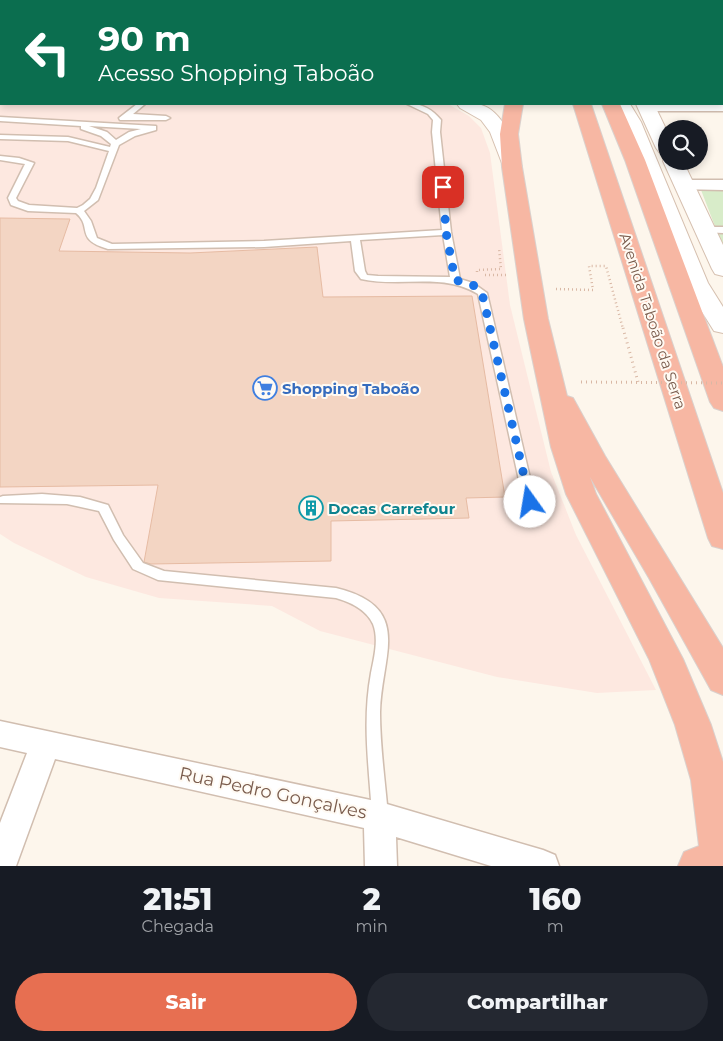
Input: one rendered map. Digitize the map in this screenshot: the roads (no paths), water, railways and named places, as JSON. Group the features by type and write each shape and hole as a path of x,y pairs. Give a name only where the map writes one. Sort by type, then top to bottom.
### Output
{"highway":[{"path":"514,105 509,134 512,167 536,319 567,385 572,417 593,458 643,539 723,680"},
{"name":"Avenida Taboão da Serra","path":"582,105 723,538"},
{"path":"611,105 635,160 723,402"},
{"path":"567,385 565,446 581,494 666,659 693,725 710,780 713,863"}],"main road":[{"path":"468,105 487,116 499,132 512,167"},
{"path":"623,105 632,122 696,283 723,326"},
{"path":"646,105 658,131"},
{"path":"677,170 684,185 714,230 723,269"}],"street":[{"path":"646,105 723,107"},
{"path":"684,185 723,185"},
{"name":"Rua Pedro Gonçalves","path":"0,734 380,817 543,866"},
{"path":"0,864 46,744"},
{"path":"380,817 380,866"}],"lane":[{"path":"116,125 140,105"},
{"path":"414,105 431,112 437,120 436,132 446,232 455,280"},
{"path":"125,116 166,118"},
{"path":"1,119 157,128 132,134 114,147 94,200 78,211"},
{"path":"71,122 104,134 114,147"},
{"path":"0,137 68,139 114,147"},
{"path":"0,158 30,163 12,198 14,203 28,208 78,211 83,214 91,238 95,242 111,247 264,244 446,232"},
{"path":"355,237 360,271 364,277 408,280 455,280 473,285 482,293 534,521"},
{"path":"3,500 66,499 90,502 104,508 118,536 138,566 163,576 336,593 356,598 372,612 380,624 383,641 373,710 380,817"}],"place":[{"name":"Shopping Taboão","path":"265,388"},
{"name":"Docas Carrefour","path":"311,508"}]}
